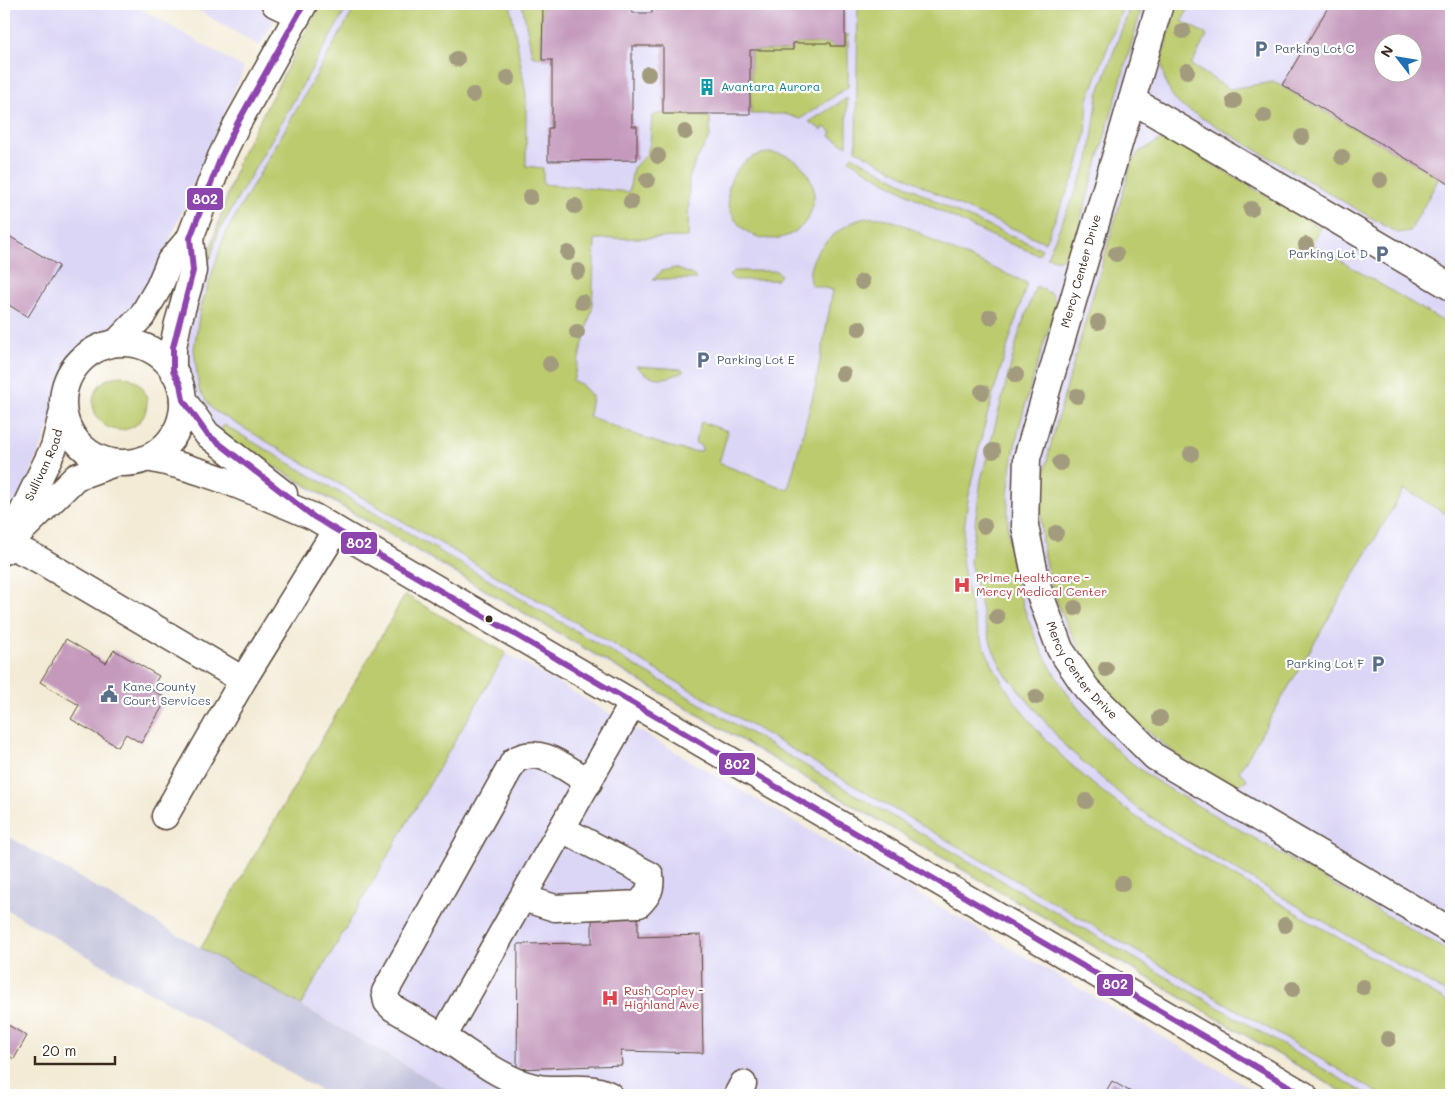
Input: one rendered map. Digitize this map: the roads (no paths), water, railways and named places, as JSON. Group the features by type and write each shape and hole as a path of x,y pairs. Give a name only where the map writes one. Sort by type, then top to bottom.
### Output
{"street":[{"name":"Mercy Center Drive","path":"1160,4 1027,458 1025,526 1038,589 1060,648 1087,689 1155,756 1451,931"},
{"name":"Sullivan Road","path":"116,343 142,316 159,287 170,261 190,238 221,157 292,7"},
{"path":"1132,100 1451,287"},
{"name":"Sullivan Road","path":"173,371 173,347 193,272 190,238"},
{"name":"Sullivan Road","path":"6,548 54,447 63,411 63,396 68,381 75,367 86,356 99,348 116,343 147,348 162,357 173,371 180,384 183,400 181,418 174,435 162,449 147,458 131,463 115,463 96,457 80,446 69,430 63,411"},
{"path":"183,400 207,434 325,523"},
{"path":"147,458 174,463 232,482 325,523 1304,1095"},
{"name":"Sullivan Road","path":"6,548 76,477 115,463"},
{"path":"165,816 243,680 325,523"},
{"path":"6,548 38,559 243,680"},
{"path":"443,1037 633,703"},
{"path":"589,782 543,755 521,756 514,761 385,992 386,1002 393,1008 506,1076 532,1087 552,1090 600,1090 609,1095"},
{"path":"523,898 554,908 639,904 648,895 651,885 650,875 562,829"}],"place":[{"name":"Parking Lot C","path":"1261,49"},
{"name":"Avantara Aurora","path":"707,87"},
{"name":"Parking Lot D","path":"1382,254"},
{"name":"Parking Lot E","path":"703,360"},
{"name":"Prime Healthcare - Mercy Medical Center","path":"962,585"},
{"name":"Parking Lot F","path":"1378,664"},
{"name":"Kane County Court Services","path":"109,694"},
{"name":"Rush Copley - Highland Ave","path":"610,998"}]}
